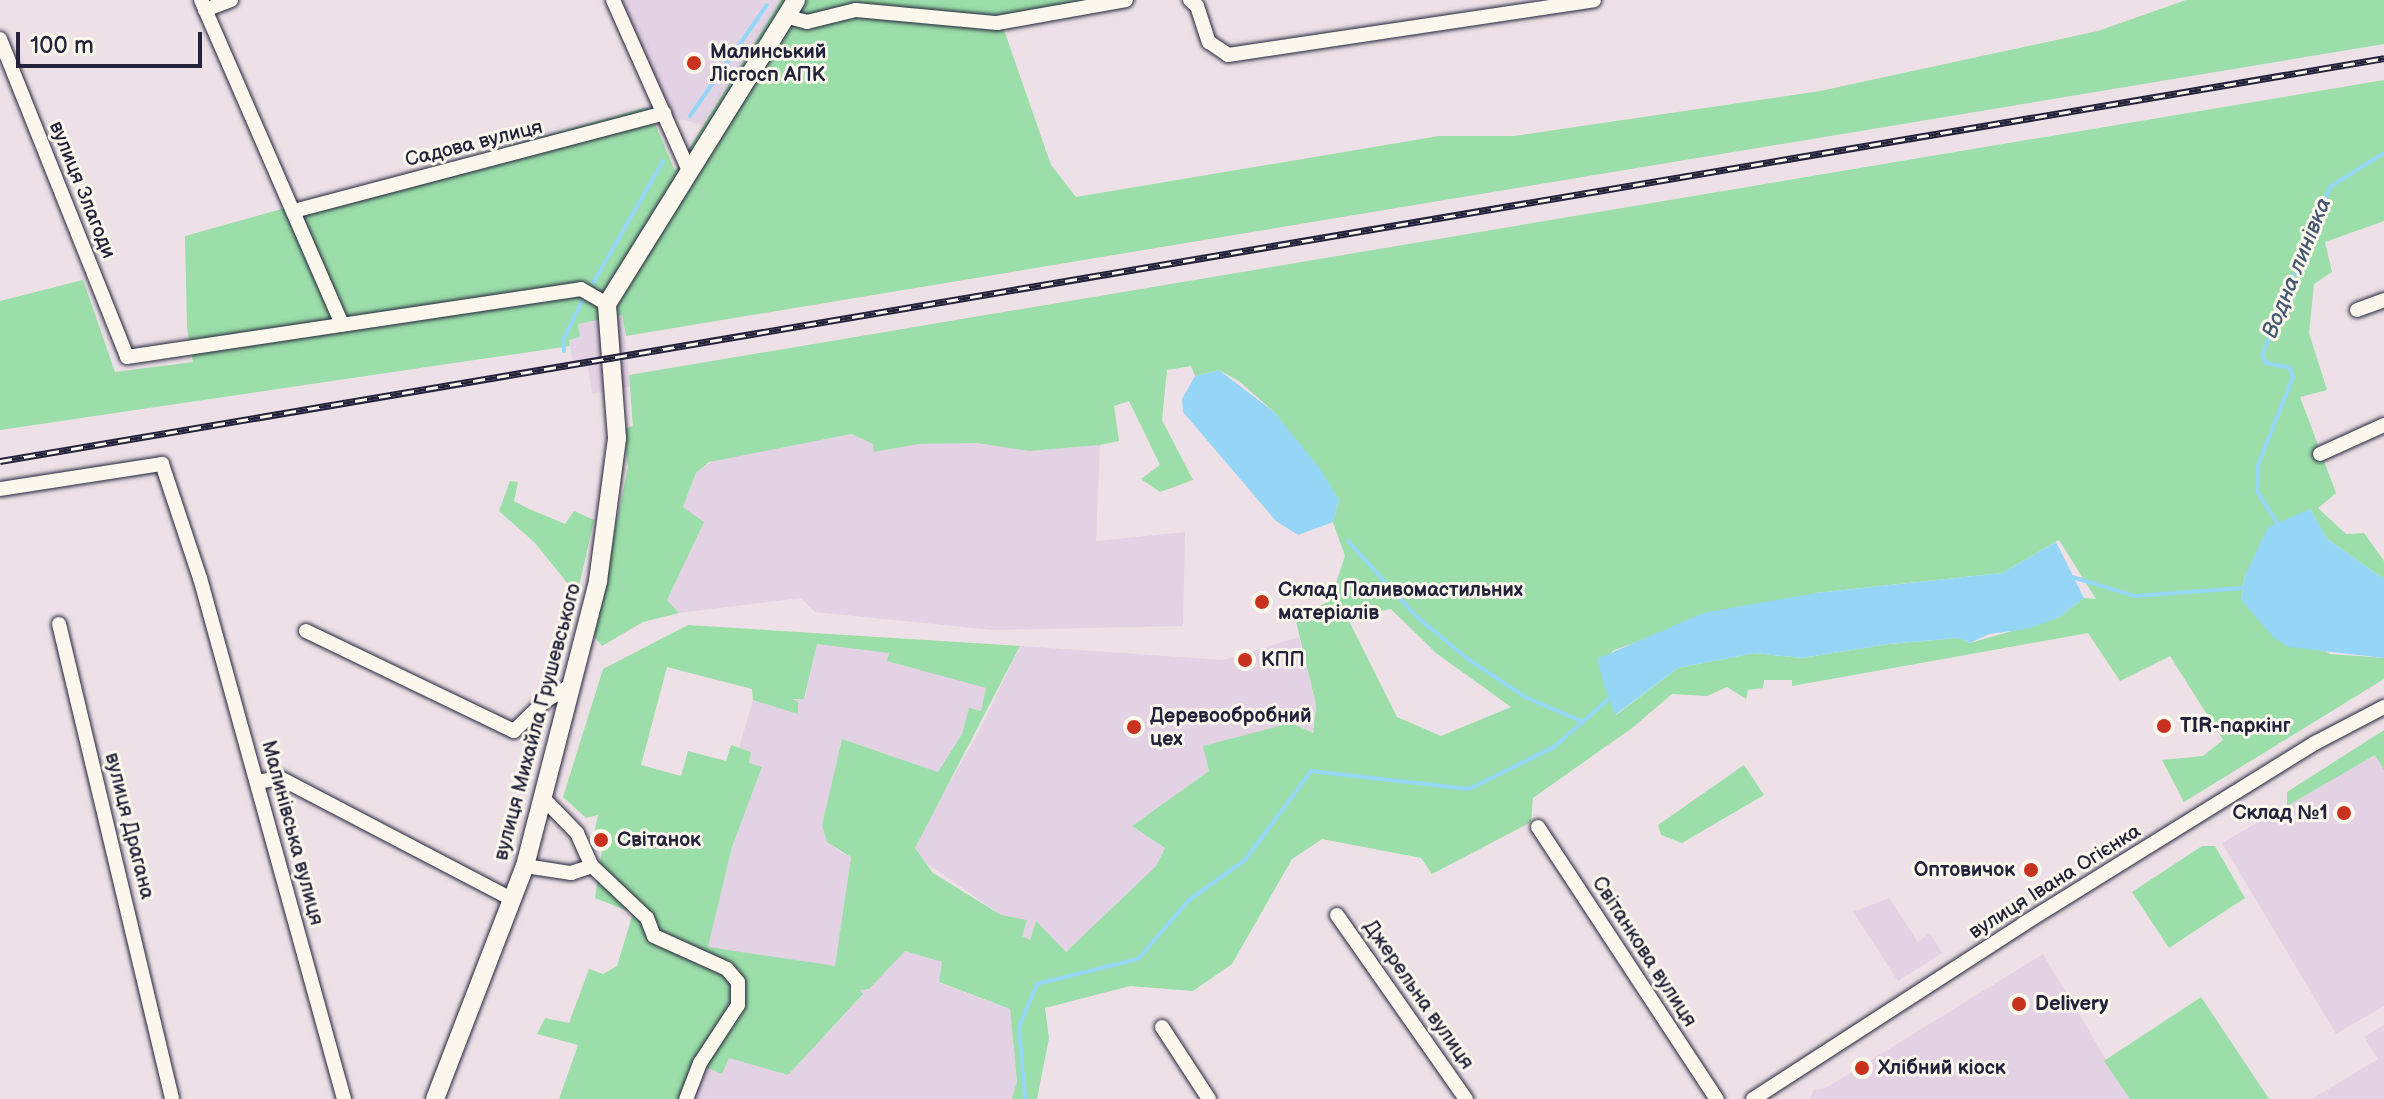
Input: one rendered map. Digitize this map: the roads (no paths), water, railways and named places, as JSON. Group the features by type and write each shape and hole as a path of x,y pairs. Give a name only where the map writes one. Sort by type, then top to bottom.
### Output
{"street":[{"path":"231,0 203,5 342,325 581,289 607,304 796,0"},
{"path":"613,0 689,171"},
{"path":"785,16 807,22 856,10 997,23 1126,0"},
{"path":"1190,0 1197,6 1209,42 1228,55 1594,0"},
{"name":"вулиця Злагоди","path":"0,39 127,357 342,325"},
{"name":"Садова вулиця","path":"294,211 664,113"},
{"path":"2357,310 2384,300"},
{"name":"вулиця Михайла Грушевського","path":"435,1099 525,866 598,581 617,438 607,304"},
{"path":"2320,454 2384,425"},
{"name":"Малинівська вулиця","path":"0,489 162,464 200,578 344,1099"},
{"name":"вулиця Драгана","path":"59,624 127,898 155,1039 172,1099"},
{"path":"306,631 514,731 572,685"},
{"name":"вулиця Івана Огієнка","path":"1753,1099 2117,866 2315,743 2384,707"},
{"path":"257,782 280,778 511,899"},
{"path":"543,798 577,833 592,866 647,918 654,936 727,969 738,982 738,1005 700,1063 686,1099"},
{"name":"Світанкова вулиця","path":"1538,827 1717,1099"},
{"path":"525,866 571,873 592,866"},
{"name":"Джерельна вулиця","path":"1337,915 1466,1099"},
{"path":"1162,1027 1209,1099"}],"water":[{"path":"1219,370 1274,412 1321,470 1339,500 1333,522 1298,535 1276,521 1183,412 1182,399 1195,376"},
{"path":"2310,509 2327,539 2384,579 2384,658 2289,647 2274,638 2241,600 2245,575 2268,527"},
{"path":"2056,542 2084,598 2058,618 2027,629 1989,634 1970,643 1958,638 1889,644 1802,658 1754,653 1678,668 1615,715 1603,681 1597,659 1703,613 1816,593 2002,573"}],"waterway":[{"path":"690,116 767,5"},
{"name":"Водна линівка","path":"2277,523 2257,491 2258,465 2293,377 2290,368 2266,363 2262,355 2330,187 2384,153"},
{"path":"593,283 663,161"},
{"path":"564,351 563,340 582,301"},
{"path":"1348,541 1417,617 1468,659 1525,697 1583,722"},
{"path":"2069,576 2135,596 2243,588"},
{"path":"1025,1099 1019,1027 1037,984 1138,959 1189,900 1245,860 1311,771 1469,789 1554,747 1612,696"}],"railway":[{"path":"0,461 2384,58"}],"place":[{"name":"Малинський Лісгосп АПК","path":"694,63"},
{"name":"Склад Паливомастильних матеріалів","path":"1262,602"},
{"name":"КПП","path":"1245,660"},
{"name":"TIR-паркінг","path":"2164,726"},
{"name":"Деревообробний цех","path":"1134,727"},
{"name":"Склад №1","path":"2344,813"},
{"name":"Світанок","path":"601,840"},
{"name":"Оптовичок","path":"2031,870"},
{"name":"Delivery","path":"2019,1004"},
{"name":"Хлібний кіоск","path":"1862,1068"}]}
